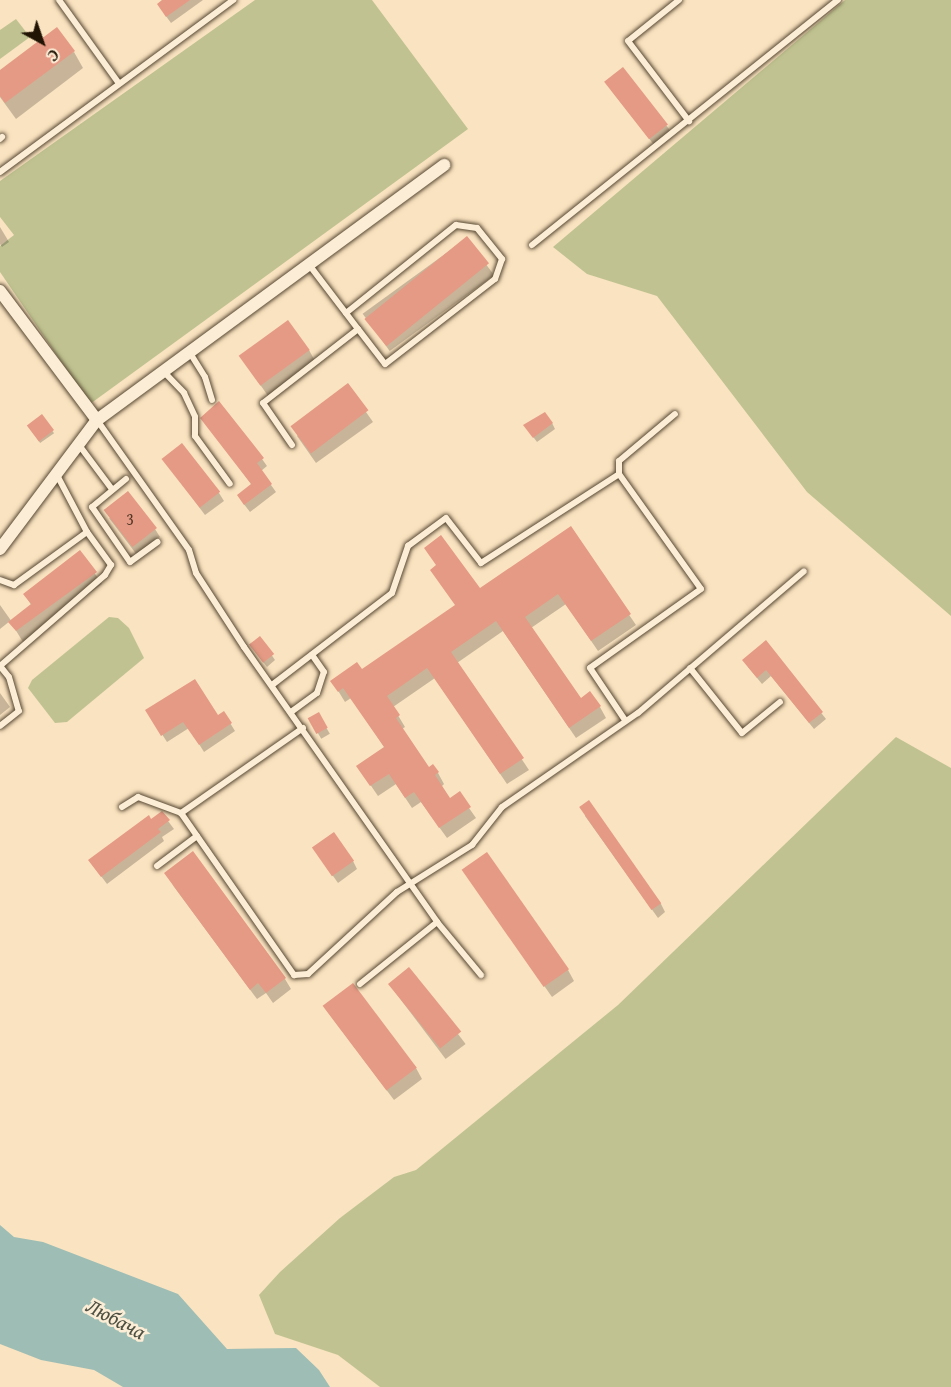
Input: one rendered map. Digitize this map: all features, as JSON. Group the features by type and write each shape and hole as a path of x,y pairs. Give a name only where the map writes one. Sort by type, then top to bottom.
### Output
{"street":[{"path":"0,549 97,420 310,266 444,165"},
{"path":"0,291 97,420"}],"lane":[{"path":"59,0 117,82"},
{"path":"0,172 117,82 233,0"},
{"path":"679,0 628,41 689,121"},
{"path":"532,245 838,0"},
{"path":"310,266 385,364 495,279 502,259 477,228 456,225 346,313"},
{"path":"292,444 263,403 358,329"},
{"path":"189,353 205,377 212,400"},
{"path":"164,372 184,393 195,417 195,436 230,484"},
{"path":"625,720 590,668 701,590 619,474 619,461 675,414"},
{"path":"97,420 189,550 195,573 272,686 413,883 437,922 481,975"},
{"path":"78,444 111,488"},
{"path":"272,686 392,593 408,546 446,518 481,563 619,474"},
{"path":"0,726 19,711 9,676 0,666 105,575 111,565 87,532 57,475"},
{"path":"126,479 111,488 92,507 130,562 158,542"},
{"path":"0,580 14,585 87,532"},
{"path":"122,807 138,797 181,813 294,975 308,974 397,892 472,845 502,807 625,720 804,571"},
{"path":"291,712 317,693 324,672 312,655"},
{"path":"690,668 742,733 780,702"},
{"path":"181,813 303,728"},
{"path":"157,866 197,836"},
{"path":"360,984 437,922"}],"green space":[{"path":"255,0 372,0 468,129 90,404 0,272 0,246 14,235 0,217 0,181"},
{"path":"845,0 951,0 951,616 807,492 657,296 587,274 553,247"},
{"path":"16,19 30,37 0,59 0,30"},
{"path":"109,617 118,618 129,628 144,658 67,722 55,723 28,688 32,680"},
{"path":"896,737 951,768 951,1387 380,1387 338,1355 275,1334 259,1295 280,1272 340,1218 394,1177 416,1170 618,1005"}],"water":[{"name":"Любача","path":"0,1225 14,1237 43,1242 178,1294 227,1349 296,1348 319,1370 330,1387 123,1387 94,1370 41,1360 0,1344"}],"building":[{"path":"162,0 190,0 166,17 157,4"},
{"path":"57,27 75,51 5,103 0,96 0,70"},
{"path":"623,67 668,125 649,139 604,82"},
{"path":"467,236 489,263 386,346 364,319"},
{"path":"288,320 310,350 260,386 239,356"},
{"path":"348,383 368,410 311,453 290,426"},
{"path":"219,401 264,458 257,463 272,484 244,505 237,495 251,484 200,418"},
{"path":"545,412 553,423 533,438 523,425"},
{"path":"42,414 54,430 39,441 27,425"},
{"path":"182,443 220,492 200,508 162,459"},
{"path":"128,491 157,528 133,547 104,510"},
{"path":"571,526 631,614 591,641 558,594 525,617 581,698 590,691 601,706 569,728 496,621 451,652 524,758 500,774 427,668 387,696 400,715 396,718 429,767 433,764 439,772 435,775 450,798 460,791 471,807 439,828 414,792 405,798 389,774 370,786 356,766 384,747 343,688 338,692 330,681 357,662 362,669 455,605 430,570 436,565 424,548 441,535 480,588"},
{"path":"80,550 97,572 16,631 8,622 31,604 23,594"},
{"path":"260,636 274,654 263,663 249,645"},
{"path":"766,640 823,712 809,723 766,670 757,678 742,660"},
{"path":"195,679 218,715 224,711 232,723 199,745 183,722 161,736 145,710"},
{"path":"319,712 328,728 316,734 308,718"},
{"path":"589,800 661,903 651,910 579,807"},
{"path":"162,811 170,820 158,829 161,832 101,877 88,860 149,815 151,819"},
{"path":"334,832 354,861 332,876 312,847"},
{"path":"193,851 286,978 266,993 258,983 250,990 164,873"},
{"path":"487,852 569,969 544,987 462,870"},
{"path":"409,967 461,1032 440,1048 388,984"},
{"path":"353,983 417,1068 386,1091 323,1006"}]}
